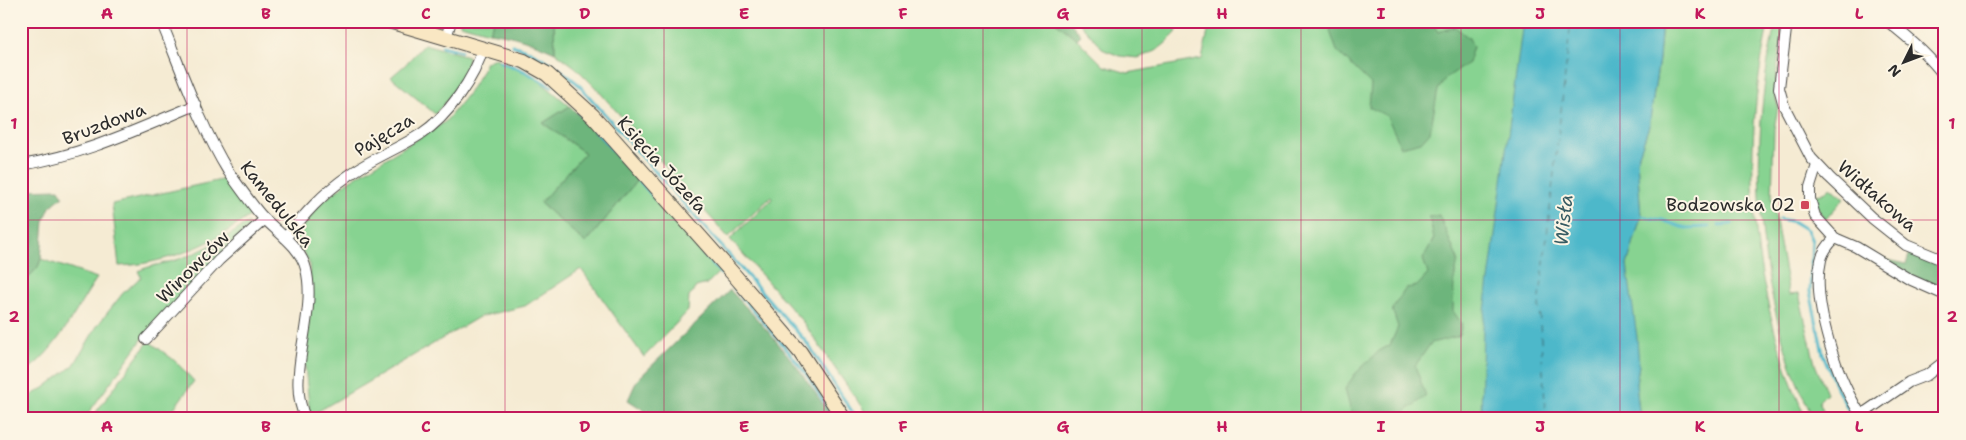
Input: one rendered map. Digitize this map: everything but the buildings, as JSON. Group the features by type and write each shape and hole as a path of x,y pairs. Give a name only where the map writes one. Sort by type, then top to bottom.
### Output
{"main road":[{"name":"Księcia Józefa","path":"388,21 524,61 547,74 593,116 735,276 800,352 844,419"}],"street":[{"name":"Kamedulska","path":"162,21 196,105 228,170 265,219 301,256 306,269 308,308 298,389 301,408 306,419"},
{"path":"446,38 451,21"},
{"name":"Widłakowa","path":"1787,21 1779,88 1784,106 1804,146 1817,165 1872,218 1906,245 1945,261"},
{"path":"1888,21 1915,44 1935,64 1945,78"},
{"name":"Pajęcza","path":"285,238 324,195 349,175 422,134 439,119 455,102 477,63 483,48"},
{"name":"Bruzdowa","path":"21,165 54,160 102,144 196,105"},
{"name":"Widłakowa","path":"1817,165 1810,187 1811,204 1815,216 1835,238 1856,247 1909,279 1945,295"},
{"name":"Winowców","path":"146,339 219,260 265,219"},
{"path":"1835,238 1827,246 1821,258 1818,293 1837,369 1862,417 1909,382 1927,376 1945,361"}],"green space":[{"path":"459,21 494,21 489,32 460,24"},
{"path":"494,21 554,21 555,52 523,39 489,32"},
{"path":"554,21 1054,21 1077,39 1104,66 1128,73 1202,59 1210,22 1201,21 1524,21 1485,419 1093,419 1091,415 1079,419 870,419 803,322 730,239 772,199 771,197 728,237 595,87 575,67 555,52"},
{"path":"1054,21 1069,21 1081,35 1077,39"},
{"path":"1078,21 1179,21 1176,33 1166,43 1156,51 1138,58 1120,56 1104,50"},
{"path":"1334,21 1431,21 1438,32 1455,27 1469,38 1473,47 1468,63 1446,78 1438,90 1430,132 1421,142 1401,147 1387,116 1369,107 1371,84 1337,51 1330,31"},
{"path":"1662,21 1769,21 1754,123 1755,223 1762,273 1772,322 1787,371 1806,419 1640,419 1636,384 1639,365 1627,265 1641,216 1637,160 1649,126 1659,59"},
{"path":"1776,21 1784,21 1774,91 1778,107 1774,129 1772,198 1789,295 1799,294 1815,364 1827,393 1819,401 1827,419 1813,419 1791,366 1769,282 1763,239 1760,195 1762,107"},
{"path":"424,44 468,56 466,73 435,114 391,77"},
{"path":"495,58 530,73 570,106 543,123 585,153 540,203 586,243 638,179 719,272 707,284 696,287 689,297 688,311 644,357 581,269 525,306 479,317 310,416 305,365 311,298 309,262 294,239 319,204 349,181 445,122 467,95 486,62"},
{"path":"570,106 638,179 586,243 540,203 585,153 543,123"},
{"path":"230,178 253,214 221,235 189,251 154,261 119,266 112,204"},
{"path":"1831,187 1844,198 1825,220 1817,205 1816,195 1822,194"},
{"path":"59,189 63,196 50,207 44,221 41,259 38,267 21,285 21,190"},
{"path":"1439,215 1458,260 1454,281 1453,311 1462,324 1459,336 1431,343 1415,366 1426,396 1396,419 1353,419 1345,389 1355,374 1379,351 1390,345 1398,327 1392,309 1406,288 1417,286 1428,274 1423,259 1434,238 1429,217"},
{"path":"248,223 250,226 146,334 84,419 21,419 21,401 44,388 74,365 97,326 123,293 141,277 138,271 188,256"},
{"path":"1910,252 1945,266 1945,291 1909,276 1879,258 1906,264"},
{"path":"41,259 97,278 55,343 45,355 21,374 21,285 38,267"},
{"path":"730,290 785,352 832,419 657,419 628,400 637,380"},
{"path":"150,342 174,360 194,381 166,419 91,419 146,345"}],"water":[{"name":"Wisła","path":"1523,21 1662,21 1659,59 1649,126 1637,160 1641,216 1627,265 1637,337 1639,365 1636,384 1640,419 1481,419 1483,326"}],"waterway":[{"path":"512,45 547,61 578,84 807,343 857,419"},
{"path":"442,46 461,51"},
{"path":"499,61 524,71 552,87"},
{"path":"579,112 721,274"},
{"path":"1641,216 1662,220 1684,228 1709,227"},
{"path":"1780,219 1794,222 1807,230 1812,241 1810,291 1823,354 1836,387 1854,419"},
{"path":"1719,225 1732,224"},
{"path":"734,288 807,375 835,419"}],"ferry route":[{"path":"1546,419 1539,307 1571,21"}],"place":[{"name":"Bodzowska 02","path":"1805,205"}]}
